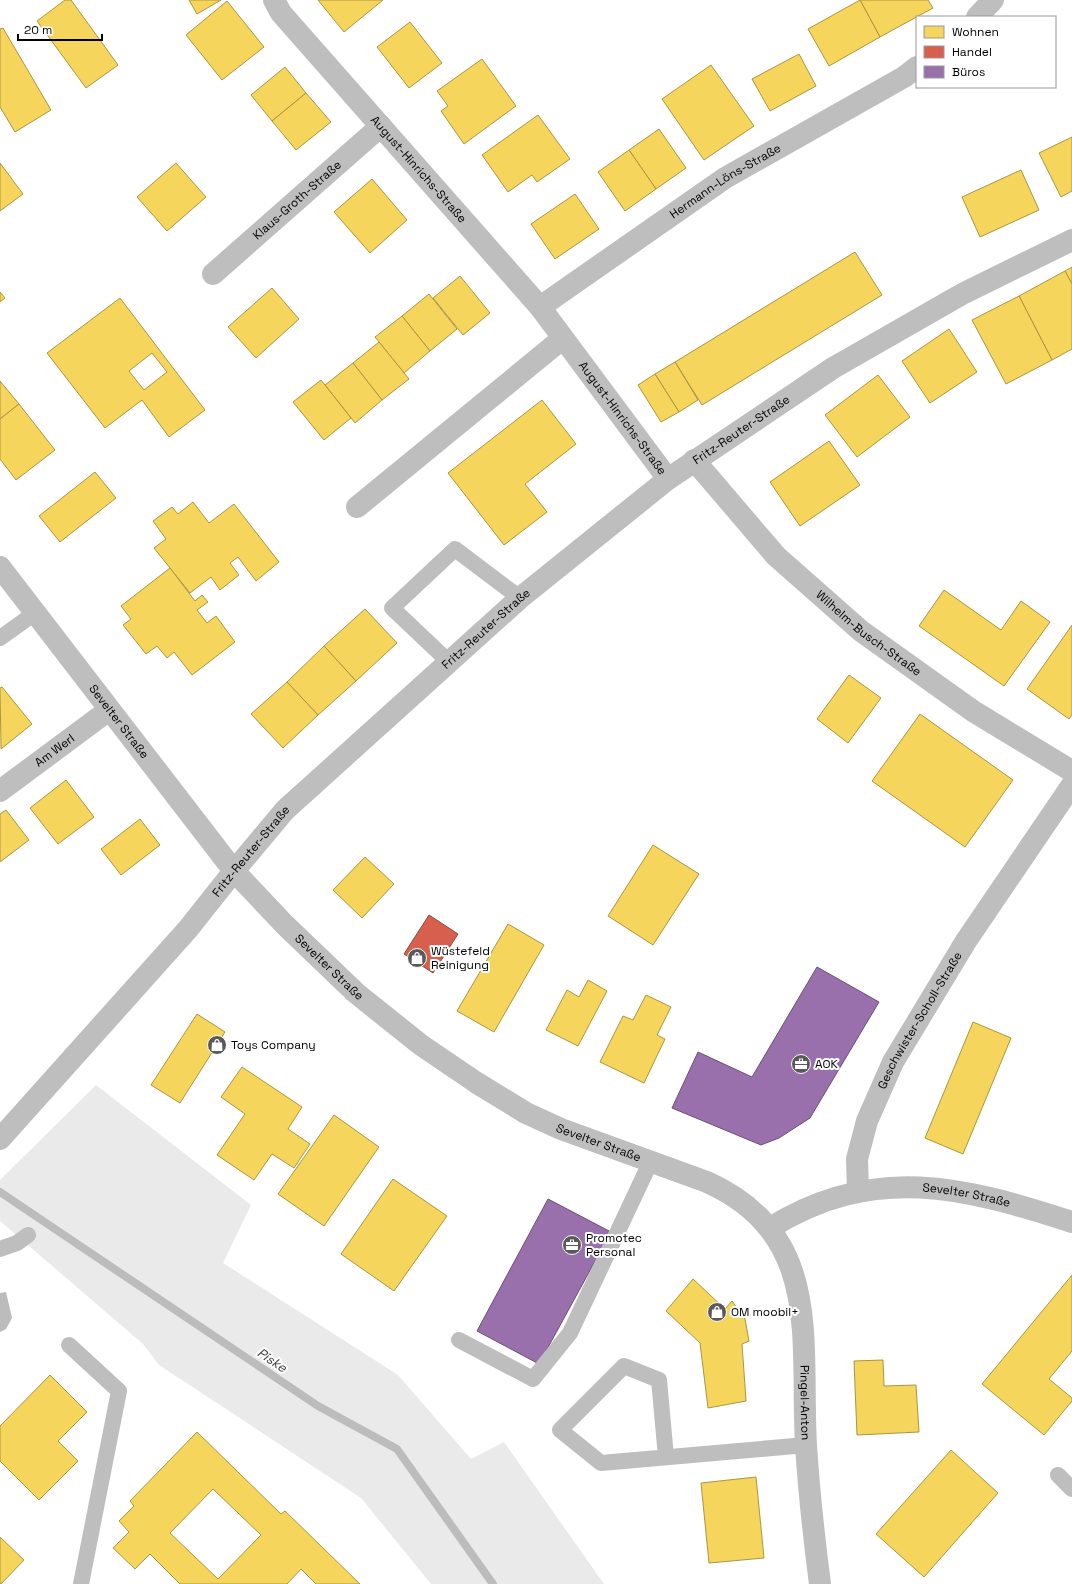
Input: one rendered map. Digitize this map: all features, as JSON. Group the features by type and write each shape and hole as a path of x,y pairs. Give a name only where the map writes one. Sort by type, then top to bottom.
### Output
{"street":[{"name":"August-Hinrichs-Straße","path":"274,0 281,13 540,307 562,339 668,479"},
{"path":"978,16 993,0"},
{"name":"Hermann-Löns-Straße","path":"540,307 726,178 904,77 916,68"},
{"name":"Klaus-Groth-Straße","path":"213,274 381,126"},
{"name":"Fritz-Reuter-Straße","path":"0,1139 188,930 234,871 285,810 520,598 668,479 694,460 833,368 964,293 1072,240"},
{"path":"357,507 562,339"},
{"name":"Wilhelm-Busch-Straße","path":"694,460 776,556 861,631 973,711 1072,771"},
{"name":"Sevelter Straße","path":"0,567 234,871 285,925 356,993 421,1045 478,1083 526,1112 561,1130 650,1163 707,1182 729,1192 748,1205 770,1228"},
{"name":"Am Werl","path":"0,792 110,710"},
{"name":"Geschwister-Scholl-Straße","path":"858,1191 857,1159 867,1121 893,1062 966,941 1065,813 1072,785"},
{"name":"Sevelter Straße","path":"858,1191 894,1187 939,1188 996,1199 1072,1222"},
{"path":"770,1228 790,1215 858,1191"},
{"name":"Pingel-Anton","path":"770,1228 783,1248 795,1276 801,1310 806,1445 820,1584"}],"lane":[{"path":"449,662 392,608 455,549 520,598"},
{"path":"0,638 35,613"},
{"path":"459,1340 532,1379 570,1333 650,1163"},
{"path":"0,1249 17,1243 28,1235"},
{"path":"69,1345 119,1391 81,1584"},
{"path":"666,1457 659,1380 624,1366 560,1430 601,1463 806,1445"},
{"path":"1058,1475 1072,1488"}],"shaded area":[{"path":"96,1085 251,1205 223,1263 398,1375 471,1459 504,1442 604,1584 431,1584 361,1498 159,1365 143,1344 0,1221 0,1180"},
{"path":"6,1292 12,1318 6,1329 0,1332 0,1293"}],"building: Wohnen":[{"path":"65,0 71,0 118,65 86,88 37,21"},
{"path":"189,0 221,0 197,14"},
{"path":"318,0 383,0 344,32"},
{"path":"860,0 928,0 933,8 880,37"},
{"path":"860,0 880,37 829,66 808,29"},
{"path":"227,1 264,47 222,80 186,35"},
{"path":"410,22 442,63 409,88 377,47"},
{"path":"3,28 51,110 15,132 0,107 0,29"},
{"path":"799,54 816,86 770,111 752,79"},
{"path":"482,59 516,106 464,144 441,111 448,106 437,91"},
{"path":"711,65 754,126 704,160 662,99"},
{"path":"285,67 306,93 272,121 251,95"},
{"path":"306,93 331,122 296,150 272,121"},
{"path":"538,115 570,159 537,182 532,175 508,192 482,155"},
{"path":"659,129 686,168 656,189 629,150"},
{"path":"1072,137 1072,191 1061,197 1039,153"},
{"path":"629,150 656,189 625,211 598,172"},
{"path":"0,163 23,194 0,211"},
{"path":"176,163 206,197 167,231 137,197"},
{"path":"1021,170 1039,210 980,237 962,197"},
{"path":"372,179 407,220 370,253 334,212"},
{"path":"575,194 599,229 555,259 531,224"},
{"path":"855,252 882,295 702,405 675,362"},
{"path":"1072,267 1072,284 1065,271"},
{"path":"1065,271 1072,284 1072,349 1052,360 1019,296"},
{"path":"460,276 490,313 463,335 433,298"},
{"path":"272,288 299,319 256,358 228,327"},
{"path":"0,292 5,298 0,302"},
{"path":"429,294 457,329 430,351 402,316"},
{"path":"1019,296 1052,360 1006,384 972,320"},
{"path":"120,298 205,410 169,437 142,400 105,428 47,353","holes":["152,353 167,372 144,390 129,371"]},
{"path":"402,316 430,351 404,373 375,337"},
{"path":"949,329 977,372 930,403 902,361"},
{"path":"379,342 409,379 382,400 353,363"},
{"path":"675,362 698,400 679,412 655,374"},
{"path":"353,363 382,400 355,423 325,385"},
{"path":"655,374 679,412 661,422 638,385"},
{"path":"878,375 910,417 857,457 825,415"},
{"path":"321,380 351,418 324,440 293,402"},
{"path":"0,381 19,404 0,419"},
{"path":"542,400 576,444 525,484 547,512 504,545 448,473"},
{"path":"19,404 55,450 16,480 0,459 0,419"},
{"path":"829,441 860,485 800,526 770,482"},
{"path":"95,472 116,498 60,542 39,516"},
{"path":"193,502 209,523 234,504 279,562 256,581 238,557 230,563 239,575 220,590 211,577 190,593 154,548 166,539 153,521 172,507 178,514"},
{"path":"170,568 195,601 202,595 208,602 197,610 207,623 216,616 235,642 192,675 174,652 167,658 157,646 146,654 123,625 131,619 121,606"},
{"path":"944,590 1001,630 1021,601 1050,622 1004,686 919,626"},
{"path":"365,609 397,643 356,681 324,646"},
{"path":"1072,625 1072,715 1069,719 1027,689"},
{"path":"324,646 356,681 318,715 287,682"},
{"path":"849,675 881,698 848,743 817,719"},
{"path":"287,682 318,715 283,748 251,714"},
{"path":"2,687 32,724 1,749 0,688"},
{"path":"920,714 1013,780 965,847 872,781"},
{"path":"66,780 94,817 58,844 30,808"},
{"path":"6,810 29,840 0,862 0,814"},
{"path":"140,819 160,845 121,875 101,849"},
{"path":"653,845 699,874 653,945 608,916"},
{"path":"365,857 394,884 362,918 333,890"},
{"path":"508,924 544,945 494,1032 457,1011"},
{"path":"588,980 607,991 578,1046 546,1030 567,990 579,997"},
{"path":"646,995 671,1007 657,1035 665,1039 644,1083 600,1062 623,1016 633,1020"},
{"path":"197,1014 225,1032 180,1103 151,1085"},
{"path":"973,1022 1011,1038 963,1154 925,1138"},
{"path":"242,1067 302,1107 288,1129 310,1144 294,1168 272,1154 254,1180 217,1155 245,1114 221,1097"},
{"path":"334,1115 379,1147 324,1226 278,1194"},
{"path":"393,1179 447,1216 394,1291 341,1254"},
{"path":"1072,1275 1072,1351 1049,1379 1072,1398 1072,1401 1044,1435 982,1384"},
{"path":"693,1279 725,1309 732,1301 745,1319 749,1341 742,1344 746,1401 708,1408 700,1343 666,1311"},
{"path":"883,1360 884,1386 916,1385 919,1432 857,1435 854,1361"},
{"path":"50,1375 87,1412 58,1441 78,1461 39,1500 0,1461 0,1426"},
{"path":"197,1432 281,1514 285,1511 360,1584 316,1584 301,1569 287,1584 180,1584 150,1554 135,1569 113,1548 129,1532 119,1521 134,1506 130,1501","holes":["213,1489 261,1535 218,1579 170,1533"]},
{"path":"951,1450 998,1493 924,1577 876,1534"},
{"path":"756,1477 764,1558 709,1563 701,1483"},
{"path":"0,1537 24,1560 1,1584 0,1584"}],"building: Handel":[{"path":"429,915 458,934 433,973 404,954"}],"building: Büros":[{"name":"AOK","path":"817,967 879,1002 810,1118 779,1138 761,1145 672,1108 698,1052 752,1077"},
{"path":"548,1199 611,1232 539,1364 477,1331"}],"waterway":[{"name":"Piske","path":"0,1192 318,1406 397,1449 493,1584"}],"place":[{"name":"Wüstefeld Reinigung","path":"417,958"},
{"name":"Toys Company","path":"217,1045"},
{"name":"AOK","path":"801,1064"},
{"name":"Promotec Personal","path":"572,1245"},
{"name":"OM moobil+","path":"717,1312"}]}
